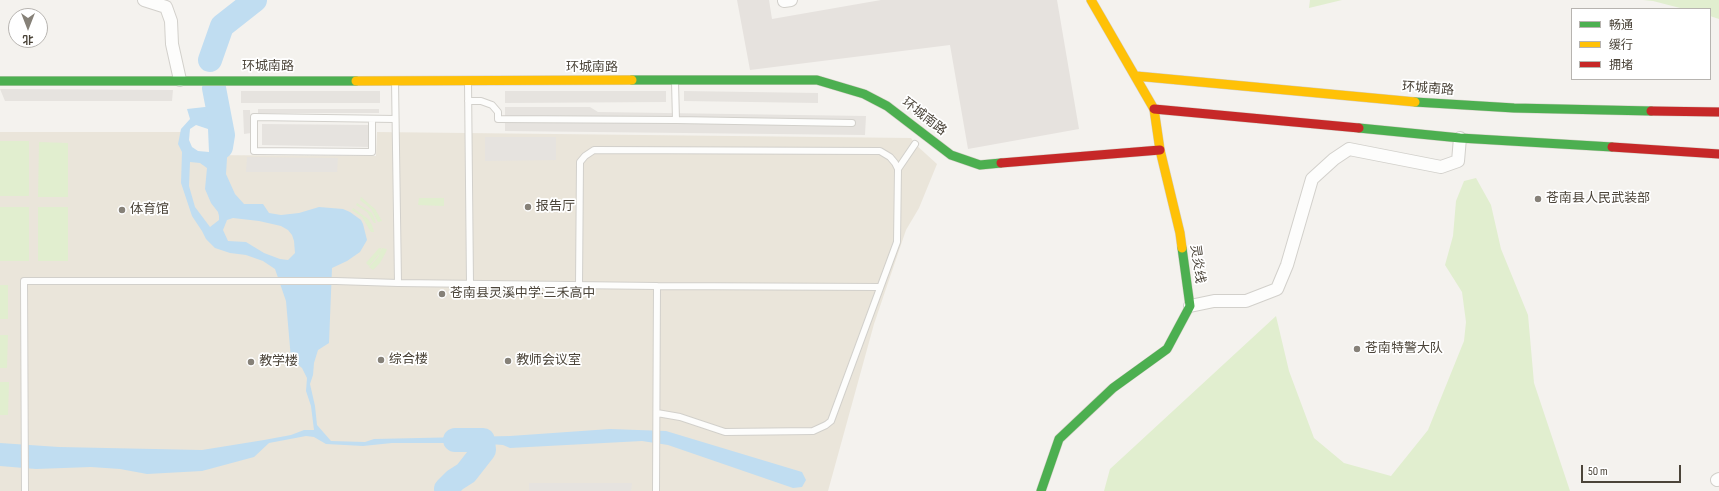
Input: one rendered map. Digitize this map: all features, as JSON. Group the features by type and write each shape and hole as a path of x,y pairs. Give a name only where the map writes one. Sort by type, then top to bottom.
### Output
{"main road":[{"name":"灵炎线","path":"1091,0 1154,109 1160,150 1180,233 1190,306"},
{"name":"环城南路","path":"1136,76 1429,103 1514,108 1719,112"},
{"name":"环城南路","path":"0,81 817,80 864,94 887,106 951,155 980,165 1160,150"},
{"path":"1154,109 1460,138 1719,154"},
{"path":"1041,491 1059,439 1112,388 1167,349 1190,306"}],"street":[{"path":"144,0 166,7 171,21 172,44 180,80"},
{"path":"1190,306 1214,301 1246,301 1277,289 1287,264 1312,179 1334,159 1350,149 1440,167 1458,161 1460,138"}],"lane":[{"path":"675,80 676,120"},
{"path":"395,81 398,284"},
{"path":"468,81 470,284"},
{"path":"468,101 481,101 492,104 498,112 498,119 676,120 852,124"},
{"path":"372,119 372,152 254,151 254,117 395,119"},
{"path":"898,169 915,144"},
{"path":"579,285 580,162 585,156 594,150 880,151 890,157 895,163 898,169 897,242 831,421 813,431 725,432 680,417 657,412"},
{"path":"25,491 24,281 336,281 398,284 880,288"},
{"path":"656,491 657,286"}],"shaded area":[{"path":"737,0 769,0 772,19 881,0 1057,0 1079,129 968,149 950,45 750,70"},
{"path":"0,89 173,90 172,101 5,101"},
{"path":"241,91 380,91 380,103 241,103"},
{"path":"505,91 666,91 666,102 505,103"},
{"path":"684,91 818,93 818,103 684,101"},
{"path":"505,107 590,107 598,112 866,116 865,135 505,131"},
{"path":"258,109 379,109 379,113 258,113"},
{"path":"243,110 250,110 251,133 244,134"},
{"path":"262,124 370,125 369,147 262,145"},
{"name":"苍南县灵溪中学·三禾高中","path":"0,132 186,132 190,155 376,156 377,132 911,138 915,144 937,164 919,208 906,230 874,324 828,491 0,491"},
{"path":"485,137 556,137 556,160 485,161"},
{"path":"247,157 338,158 337,172 246,172"},
{"path":"529,483 632,483 631,491 529,491"}],"green space":[{"path":"1310,0 1342,0 1309,8"},
{"path":"1643,0 1719,0 1719,19 1711,16 1711,8 1680,8"},
{"path":"0,141 29,141 29,196 0,196"},
{"path":"39,142 68,143 68,197 38,197"},
{"path":"1476,178 1491,205 1501,249 1528,315 1534,383 1570,491 1104,491 1110,469 1276,316 1289,371 1314,438 1344,463 1391,476 1428,430 1464,341 1466,322 1462,292 1445,265 1453,236 1456,201 1464,181"},
{"path":"361,197 375,209 382,221 378,222 371,209 360,200"},
{"path":"419,198 444,198 444,206 418,205"},
{"path":"357,203 372,213 376,223 374,223 367,212 356,205"},
{"path":"0,207 29,207 29,261 0,261"},
{"path":"38,207 68,207 68,261 38,261"},
{"path":"353,208 368,219 374,232 371,232 362,217 352,210"},
{"path":"379,248 381,248 380,253 369,266 366,263"},
{"path":"382,248 387,249 386,252 380,263 373,270 369,267 378,257"},
{"path":"0,285 8,285 8,319 0,319"},
{"path":"0,335 8,335 7,368 0,368"},
{"path":"0,382 9,382 8,415 0,415"}],"water":[{"path":"205,107 212,108 232,131 227,158 226,174 235,194 244,204 263,204 269,213 281,215 299,213 319,207 343,209 361,220 363,224 367,240 360,252 347,261 332,268 329,343 318,350 310,384 315,406 317,425 331,441 365,442 374,439 510,436 610,429 666,431 802,472 806,480 802,487 793,488 668,445 642,441 510,448 503,445 465,445 454,443 392,443 363,446 326,444 314,437 306,436 269,443 254,457 202,471 147,474 120,469 91,467 36,469 0,466 0,443 59,447 202,450 291,435 304,430 314,430 311,406 306,391 307,378 302,368 291,359 286,301 275,269 263,261 246,255 230,253 215,248 206,239 192,216 181,183 182,152 178,144 181,129 190,119 187,109","holes":["196,125 208,129 209,152 198,151 192,147 189,140 190,129","190,162 200,163 207,168 205,189 219,216 219,220 210,227 195,207 189,186","233,218 259,221 281,226 288,230 292,235 295,253 288,260 280,259 264,253 246,242 228,241 223,230 227,220"]}],"waterway":[{"path":"210,60 222,26 255,0"},
{"path":"214,88 223,135 221,147"},
{"path":"447,491 446,489 455,480 466,473 484,450 483,440 455,440"}],"traffic: fast":[{"path":"632,80 817,80 864,94 887,106 951,155 980,165 1001,163"},
{"path":"0,81 356,81"},
{"path":"1415,102 1514,108 1651,111"},
{"path":"1359,128 1460,138 1612,147"},
{"path":"1041,491 1059,439 1113,388 1167,349 1190,306 1182,248"}],"traffic: slow":[{"path":"1091,0 1154,109 1160,150 1180,233 1182,248"},
{"path":"1136,76 1415,102"},
{"path":"356,81 632,80"}],"traffic: jam":[{"path":"1154,109 1359,128"},
{"path":"1651,111 1719,112"},
{"path":"1612,147 1719,154"},
{"path":"1001,163 1160,150"}],"place":[{"name":"苍南县人民武装部","path":"1538,199"},
{"name":"报告厅","path":"528,207"},
{"name":"体育馆","path":"122,210"},
{"name":"苍南县灵溪中学·三禾高中","path":"442,294"},
{"name":"苍南特警大队","path":"1357,349"},
{"name":"综合楼","path":"381,360"},
{"name":"教师会议室","path":"508,361"},
{"name":"教学楼","path":"251,362"}]}
